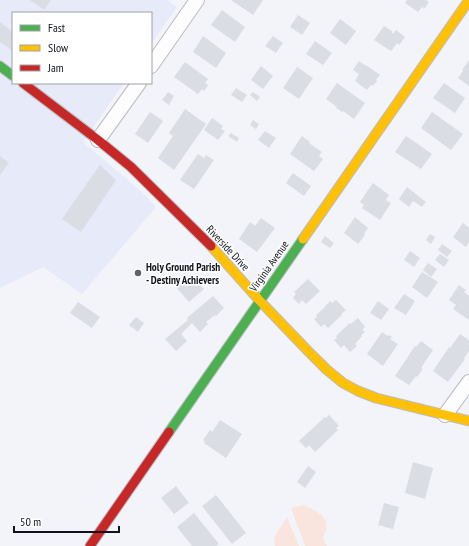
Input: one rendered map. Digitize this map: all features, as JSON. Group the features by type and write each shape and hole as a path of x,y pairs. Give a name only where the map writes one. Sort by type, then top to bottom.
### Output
{"street":[{"path":"152,65 197,0"},
{"name":"Virginia Avenue","path":"90,546 469,0"},
{"path":"0,66 12,75"},
{"name":"Riverside Drive","path":"24,84 131,167 176,210 260,301 326,369 343,383 376,398 469,421"},
{"path":"98,140 138,84"},
{"path":"445,415 469,382"}],"shaded area":[{"path":"0,0 167,0 177,7 152,43 152,12 12,12 12,84 123,84 83,142 144,194 156,207 82,294 43,267 0,288"},
{"path":"302,505 311,508 325,519 326,529 323,538 327,546 305,546 291,508"},
{"path":"287,517 299,546 275,546 274,538"}],"building":[{"path":"30,0 51,0 44,10"},
{"path":"231,0 263,0 253,15"},
{"path":"407,0 426,0 429,2 424,9 422,7 418,12 405,3"},
{"path":"222,10 245,27 235,42 211,25"},
{"path":"298,15 310,23 302,35 290,27"},
{"path":"340,19 356,31 346,45 330,33"},
{"path":"0,22 12,31 12,50 0,42"},
{"path":"384,26 392,31 393,34 396,30 405,37 399,45 397,43 391,51 374,40"},
{"path":"203,36 226,53 216,68 193,52"},
{"path":"273,36 283,43 276,53 265,46"},
{"path":"315,41 332,53 323,65 306,54"},
{"path":"469,60 469,86 458,78"},
{"path":"359,61 380,75 373,86 371,85 367,90 355,81 359,74 353,70"},
{"path":"185,62 208,79 205,83 208,85 204,91 202,89 198,94 174,77"},
{"path":"261,66 273,76 263,89 251,80"},
{"path":"297,67 313,78 299,99 283,88"},
{"path":"337,83 365,103 354,119 336,108 337,107 326,99"},
{"path":"444,83 465,98 455,113 433,98"},
{"path":"236,88 247,95 242,102 231,95"},
{"path":"168,92 174,96 169,105 162,100"},
{"path":"253,92 260,97 257,101 250,95"},
{"path":"185,109 206,124 174,170 158,158 173,136 169,133"},
{"path":"150,112 163,121 148,143 135,134"},
{"path":"432,112 463,134 451,150 421,128"},
{"path":"212,118 223,126 221,129 225,131 218,140 204,130"},
{"path":"253,120 259,124 256,129 250,125"},
{"path":"265,131 276,138 269,148 258,140"},
{"path":"231,133 239,138 237,142 228,136"},
{"path":"302,136 322,152 319,156 323,159 314,171 290,154"},
{"path":"406,136 432,154 421,169 395,152"},
{"path":"198,154 204,158 206,155 214,160 194,189 180,180"},
{"path":"0,156 9,163 0,175"},
{"path":"100,165 116,180 81,232 62,219"},
{"path":"293,173 311,186 304,196 286,183"},
{"path":"373,183 389,195 386,200 391,203 380,220 362,208 364,205 360,202"},
{"path":"407,187 426,202 422,207 413,201 409,207 399,199"},
{"path":"355,217 368,228 358,244 344,233"},
{"path":"261,218 275,228 257,252 239,239 250,222 255,226"},
{"path":"463,223 469,228 469,242 466,247 453,237"},
{"path":"430,234 435,237 431,244 426,240"},
{"path":"325,236 334,243 330,248 321,242"},
{"path":"442,244 452,251 447,257 438,250"},
{"path":"410,251 420,258 414,267 404,260"},
{"path":"440,254 449,260 444,267 435,260"},
{"path":"428,263 437,269 431,277 423,270"},
{"path":"422,272 438,282 427,298 412,287"},
{"path":"191,274 204,289 189,302 176,287"},
{"path":"308,279 320,291 306,304 302,300 299,304 293,298 296,294 294,292"},
{"path":"459,285 466,290 464,292 469,296 469,320 453,309 456,305 449,300"},
{"path":"404,294 415,301 406,315 394,308"},
{"path":"213,296 224,308 216,316 215,315 206,322 208,324 200,332 192,323 181,334 187,341 176,351 165,339"},
{"path":"336,300 346,310 328,328 324,324 321,327 314,319 317,317 316,315 330,301 332,303"},
{"path":"378,301 389,309 381,320 370,313"},
{"path":"78,302 100,317 92,328 70,313"},
{"path":"136,317 144,323 138,332 129,325"},
{"path":"358,318 365,327 362,330 365,332 355,344 357,346 350,352 344,345 341,348 334,340 337,338 336,336 350,323 351,324"},
{"path":"382,332 392,337 390,339 398,344 383,366 367,354"},
{"path":"460,334 469,340 469,351 448,382 433,371 449,347 450,348"},
{"path":"421,341 433,350 421,368 422,370 409,385 395,376 415,346 416,347"},
{"path":"329,415 339,426 336,428 338,430 315,452 309,445 306,448 299,441"},
{"path":"220,420 242,434 226,458 204,443 205,442 203,440 210,430 212,432"},
{"path":"413,462 433,468 425,499 405,493"},
{"path":"308,466 316,472 305,488 297,482"},
{"path":"176,486 189,503 174,514 161,498"},
{"path":"216,495 246,533 232,544 202,506"},
{"path":"384,503 399,507 393,529 378,525"},
{"path":"194,513 219,544 216,546 192,546 177,527"}],"traffic: fast":[{"path":"0,66 12,75"},
{"path":"169,432 303,239"}],"traffic: slow":[{"path":"303,239 469,0"},
{"path":"211,246 260,301 308,351 343,383 376,398 469,421"}],"traffic: jam":[{"path":"24,84 131,167 211,246"},
{"path":"90,546 169,432"}],"place":[{"name":"Holy Ground Parish - Destiny Achievers","path":"138,273"}]}
